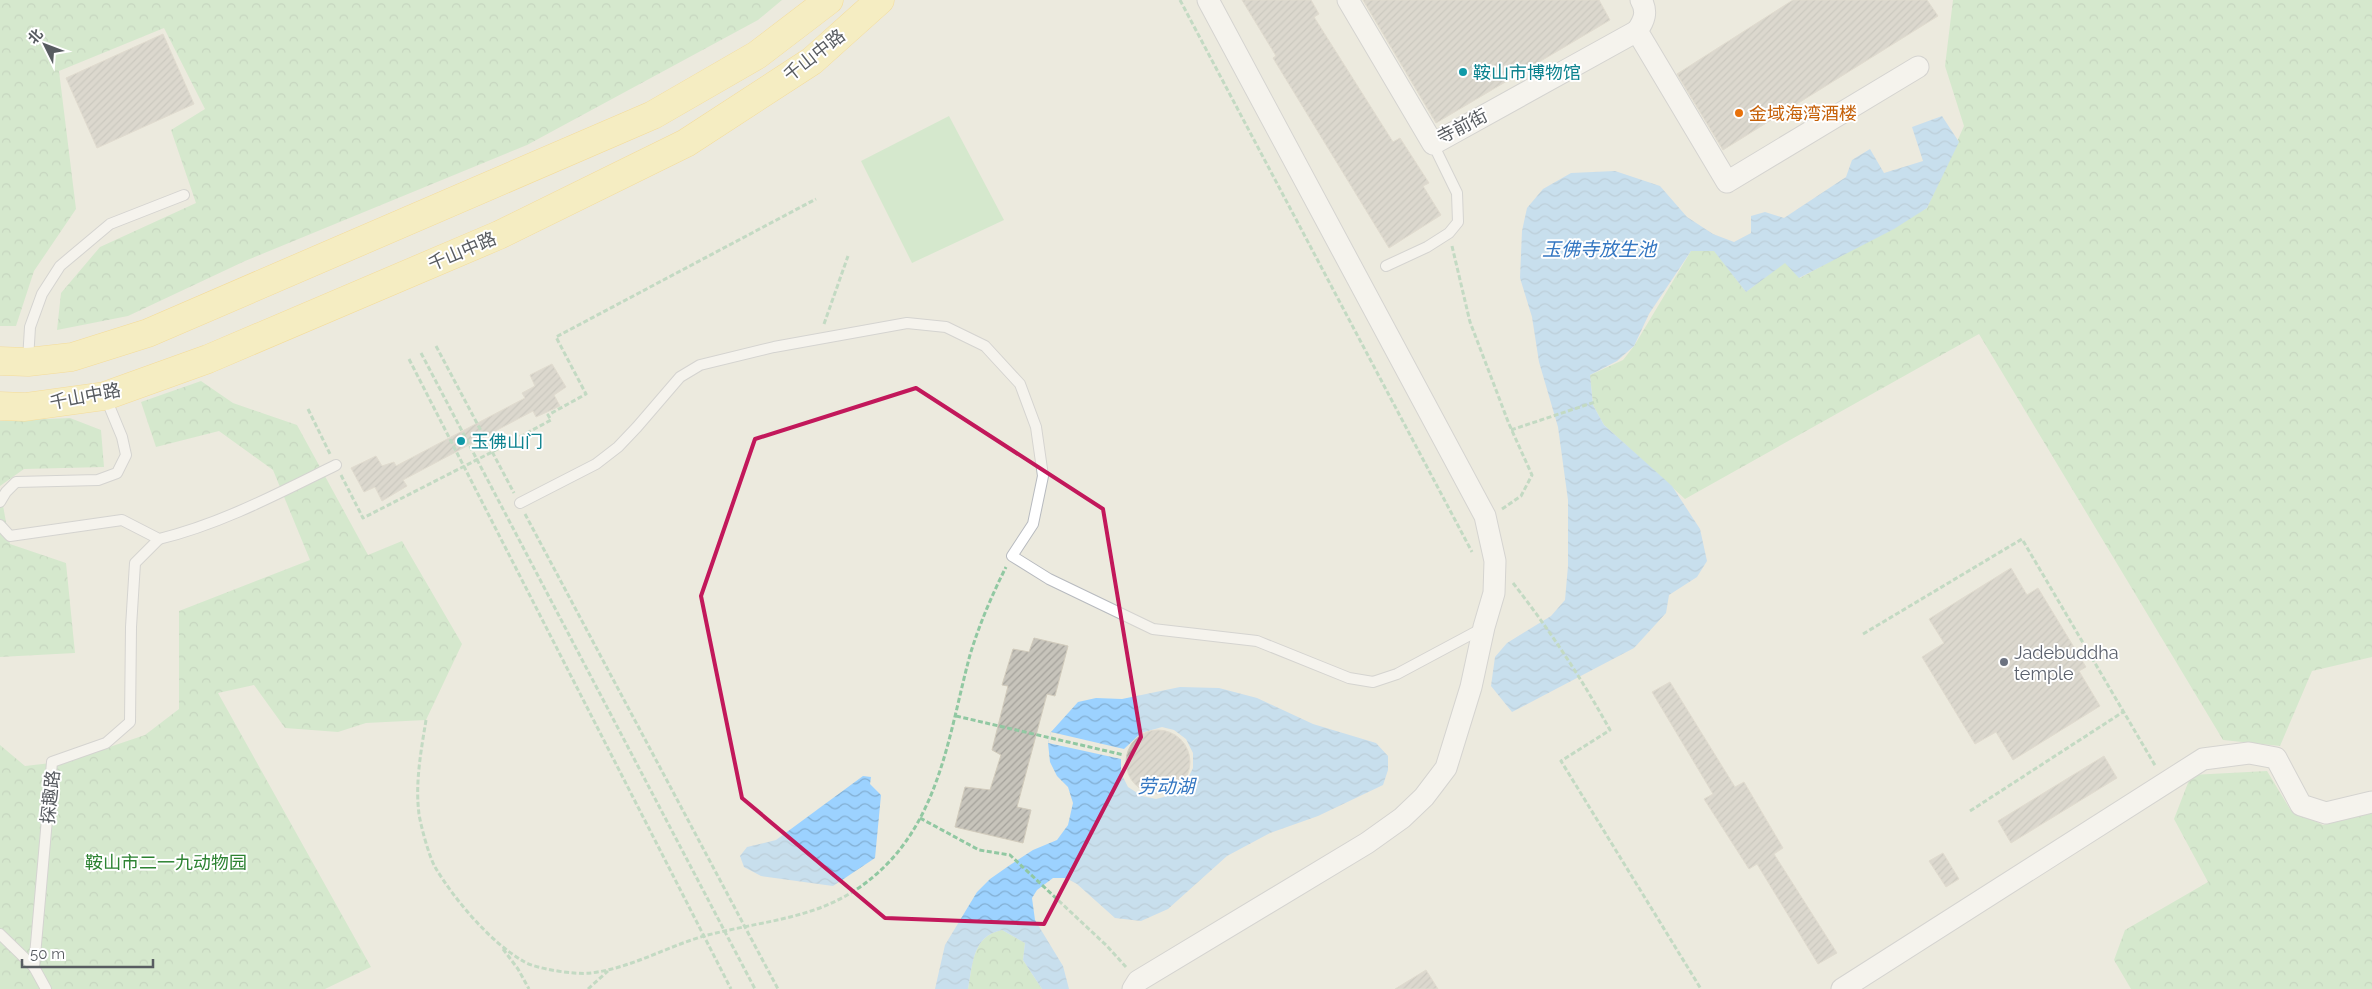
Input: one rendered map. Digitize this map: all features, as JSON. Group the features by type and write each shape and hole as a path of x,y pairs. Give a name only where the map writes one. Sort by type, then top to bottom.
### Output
{"main road":[{"name":"千山中路","path":"0,361 28,362 72,357 148,333 653,115 757,54 829,0"},
{"name":"千山中路","path":"0,406 25,407 105,396 208,360 499,236 686,143 812,61 880,0"}],"street":[{"path":"1136,985 1367,843 1402,818 1424,797 1446,768 1471,687 1484,627 1494,593 1496,561 1485,516 1208,0"},
{"name":"寺前街","path":"1348,0 1433,144 1637,31"},
{"path":"1641,0 1645,7 1644,20 1637,31 1727,182 1918,67"},
{"path":"1842,989 2203,759 2249,753 2276,758 2301,805 2326,813 2372,802"}],"lane":[{"path":"1386,266 1427,247 1449,233 1458,222 1457,193 1433,144"},
{"path":"28,362 30,327 42,294 60,266 110,224 184,194"},
{"path":"520,503 596,464 637,428 680,377 700,365 818,339 907,323 946,327 985,346 1020,384 1036,428 1043,476 1034,524 1012,556 1049,579 1152,629 1257,641 1349,678 1373,682 1397,674 1484,627"},
{"path":"0,502 6,492 16,482 98,480 117,473 126,455 122,437 105,396"},
{"path":"0,525 10,536 122,520 159,539 187,532 234,514 336,465"},
{"name":"探趣路","path":"34,967 52,762 106,743 130,722 131,626 135,562 159,539"},
{"path":"0,934 34,967 46,989"}],"path":[{"path":"1180,0 1476,558"},
{"path":"308,409 363,518 551,420 548,415 586,394 556,337 816,199"},
{"path":"1449,233 1470,322 1511,430 1532,475 1521,496 1504,509 1485,516"},
{"path":"818,339 848,256"},
{"path":"436,346 778,989"},
{"path":"421,353 755,989"},
{"path":"409,359 731,989"},
{"path":"1511,430 1598,401"},
{"path":"1863,634 2022,539 2166,783"},
{"path":"499,944 525,963 554,970 589,974 626,966 704,936 800,916 860,889 891,860 920,818 936,783 956,716 971,653 996,587 1012,556"},
{"path":"1535,611 1583,683 1610,730 1562,761 1701,989"},
{"path":"1970,811 2123,712"},
{"path":"956,716 1124,755"},
{"path":"426,720 418,767 419,815 434,865 465,907 499,944 518,969 529,989"},
{"path":"920,818 979,850 1010,855 1107,946 1136,985"},
{"path":"588,989 610,969"}],"highlighted area":[{"path":"916,388 1103,509 1141,737 1044,924 885,918 742,798 701,596 755,439"}],"green space":[{"path":"0,0 782,0 758,20 527,145 245,261 128,316 57,330 61,293 100,247 196,203 171,130 205,109 164,28 59,71 76,209 34,271 16,326 0,326"},
{"path":"1953,0 2372,0 2372,657 2312,671 2280,746 2223,740 1979,334 1685,499 1604,425 1593,405 1590,375 1623,360 1634,346 1691,251 1714,250 1746,292 1785,262 1800,278 1927,208 1964,126 1945,66"},
{"path":"949,116 1004,220 912,263 861,161"},
{"name":"鞍山市二一九动物园","path":"201,381 233,403 297,425 368,555 402,541 462,644 426,720 366,723 338,732 285,728 254,685 218,693 371,967 325,989 0,989 0,745 25,766 68,761 145,735 179,709 179,611 310,560 273,470 219,431 156,447 141,402"},
{"path":"70,418 101,430 104,467 24,469 0,486 0,421"},
{"path":"0,489 10,544 66,563 75,653 0,657"},
{"path":"2267,771 2290,809 2323,825 2372,813 2372,989 2131,989 2114,960 2125,930 2208,882 2174,819 2191,775"},
{"path":"1002,930 1025,943 1023,960 1042,989 968,989 973,961 979,945 992,933"}],"water":[{"name":"玉佛寺放生池","path":"1942,116 1959,142 1927,208 1894,229 1799,278 1785,263 1746,292 1714,251 1691,251 1649,314 1634,346 1617,361 1590,375 1593,405 1604,425 1672,486 1700,529 1707,561 1697,577 1669,595 1666,613 1634,648 1512,712 1491,686 1495,657 1507,643 1551,616 1565,600 1568,566 1568,500 1558,427 1539,362 1532,317 1520,278 1522,231 1527,208 1543,189 1571,173 1615,171 1660,186 1687,217 1713,234 1734,242 1751,233 1751,216 1765,212 1784,218 1846,177 1852,160 1870,149 1884,173 1923,161 1912,127"},
{"name":"劳动湖","path":"1180,687 1219,688 1257,698 1313,724 1376,743 1388,756 1388,770 1383,785 1318,816 1270,833 1227,856 1168,909 1141,921 1115,918 1077,884 1066,878 1053,878 1037,890 1032,898 1035,920 1063,966 1069,989 1042,989 1023,960 1025,943 1002,930 992,933 979,945 973,961 968,989 935,989 945,945 977,892 990,879 1033,850 1057,840 1068,825 1073,803 1068,787 1057,776 1050,762 1048,743 1051,732 1078,702 1096,698 1122,699"},
{"path":"863,776 871,777 870,784 881,795 875,858 833,886 761,876 744,867 740,856 747,847 776,840"}],"pier":[{"path":"1162,727 1174,730 1186,739 1193,753 1193,768 1185,784 1171,795 1156,799 1142,796 1128,787 1121,773 1121,759 1048,743 1051,732 1124,749 1141,733"}],"building":[{"path":"1242,0 1311,0 1319,14 1314,17 1393,142 1400,138 1429,183 1423,186 1441,215 1389,248 1273,58 1276,56"},
{"name":"鞍山市博物馆","path":"1363,0 1599,0 1610,20 1436,123"},
{"name":"金域海湾酒楼","path":"1793,0 1927,0 1938,16 1723,150 1677,74"},
{"path":"163,34 194,104 97,148 66,78"},
{"path":"552,364 566,387 554,395 560,406 536,417 533,411 403,480 407,486 382,501 375,487 364,492 351,468 376,456 382,466 394,462 396,466 525,398 522,393 535,386 530,375"},
{"name":"Jadebuddha temple","path":"2011,568 2027,595 2038,588 2086,667 2079,671 2100,706 2013,760 1996,732 1975,744 1922,657 1944,643 1929,619"},
{"path":"1034,638 1068,646 1055,696 1047,694 1017,807 1031,810 1023,843 955,827 965,787 990,790 1001,755 992,750 1008,686 1002,685 1013,649 1029,652"},
{"path":"1670,682 1735,787 1744,782 1783,848 1774,854 1837,953 1818,964 1757,864 1749,869 1704,799 1713,794 1652,692"},
{"path":"1158,730 1176,736 1184,744 1190,762 1184,780 1176,788 1158,794 1140,788 1132,780 1126,762 1132,744 1140,736"},
{"path":"2104,756 2117,778 2011,843 1998,821"},
{"path":"1943,853 1959,879 1946,887 1929,861"},
{"path":"1426,970 1438,989 1395,989"}],"place":[{"name":"鞍山市博物馆","path":"1463,72"},
{"name":"金域海湾酒楼","path":"1739,113"},
{"name":"玉佛山门","path":"461,441"},
{"name":"Jadebuddha temple","path":"2004,662"}]}
